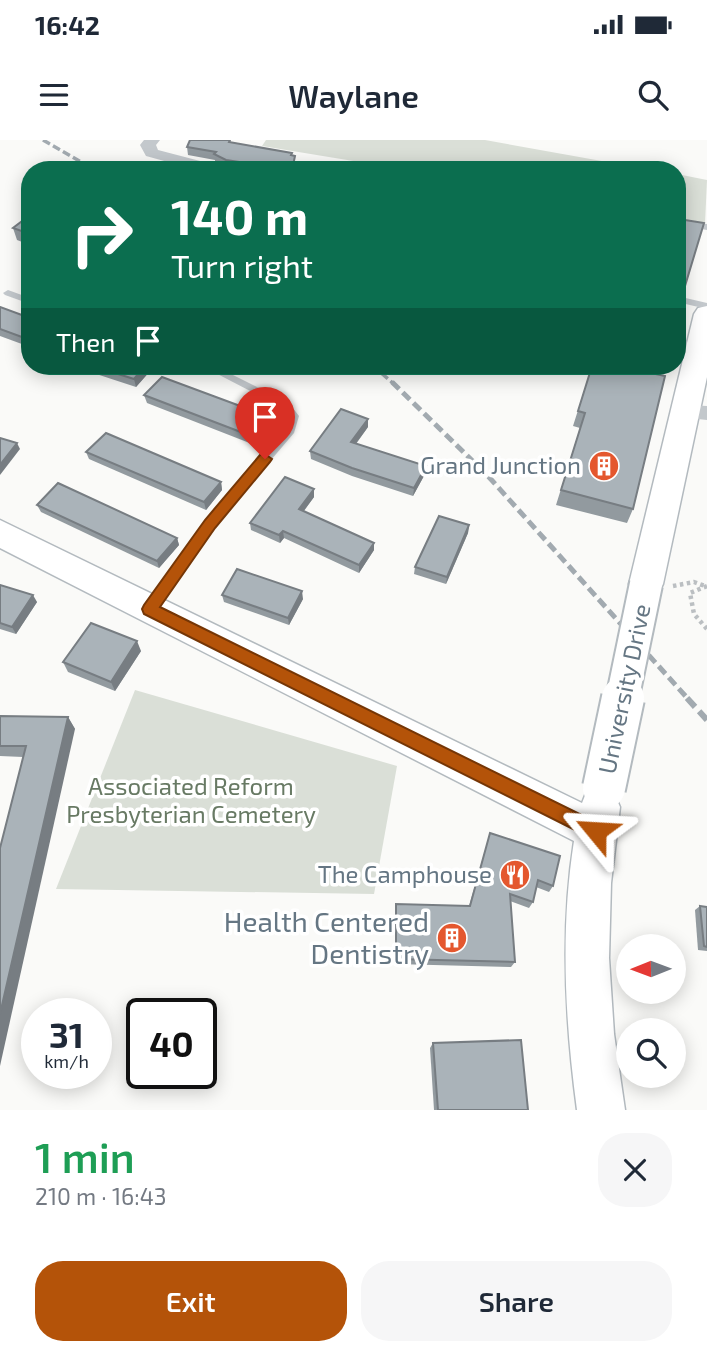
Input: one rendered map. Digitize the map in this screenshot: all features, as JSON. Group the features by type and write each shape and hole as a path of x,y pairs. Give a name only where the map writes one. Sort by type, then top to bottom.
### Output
{"street":[{"path":"152,140 148,145 151,153 182,161"},
{"name":"University Drive","path":"601,1110 588,1003 586,939 596,831 604,788 658,585 695,404 688,348 707,314"},
{"path":"0,533 596,831"}],"lane":[{"path":"686,224 707,227"},
{"path":"8,293 21,298"},
{"path":"686,301 707,306"},
{"path":"149,609 210,524 290,430 294,416 285,405 225,375"}],"path":[{"path":"658,585 694,582 707,586"},
{"path":"707,586 690,593 694,614 707,629"}],"green space":[{"path":"266,140 485,140 602,161 353,161 262,146"},
{"path":"686,176 707,180 705,224 686,221"},
{"name":"Associated Reform Presbyterian Cemetery","path":"135,690 397,766 374,894 56,889"}],"building":[{"path":"190,140 230,140 229,142 292,153 291,155 295,156 294,161 233,161 214,154 216,152 187,147"},
{"path":"686,220 704,223 686,283"},
{"path":"21,222 21,231 13,228"},
{"path":"0,307 21,315 21,337 0,329"},
{"path":"121,375 137,375 134,379"},
{"name":"Grand Junction","path":"589,375 665,376 633,509 561,490 585,413 578,411"},
{"path":"162,377 275,419 259,439 144,395"},
{"path":"341,409 368,419 351,442 426,466 414,488 310,451"},
{"path":"106,433 221,482 204,502 86,452"},
{"path":"0,438 17,443 0,465"},
{"path":"285,477 314,489 299,509 374,543 359,565 283,531 279,535 250,523"},
{"path":"58,483 177,538 157,561 37,505"},
{"path":"439,516 469,525 447,577 415,567"},
{"path":"237,569 302,591 288,618 222,595"},
{"path":"0,585 33,595 12,627 0,623"},
{"path":"91,623 137,641 111,682 63,662"},
{"path":"0,716 68,717 0,1014 0,848 26,746 0,746"},
{"path":"490,833 560,856 553,886 538,880 533,902 510,894 515,962 396,959 396,904 470,906"},
{"path":"700,906 707,907 707,947 704,946"},
{"path":"521,1040 528,1110 438,1110 433,1043"}],"railway":[{"path":"43,140 79,161"},
{"path":"384,375 394,384"},
{"path":"392,382 488,476 689,700"},
{"path":"687,698 707,720"}],"place":[{"name":"Grand Junction","path":"604,466"},
{"name":"The Camphouse","path":"515,875"},
{"name":"Health Centered Dentistry","path":"452,938"}],"route":[{"path":"265,459 210,524 149,609 596,831"}]}
